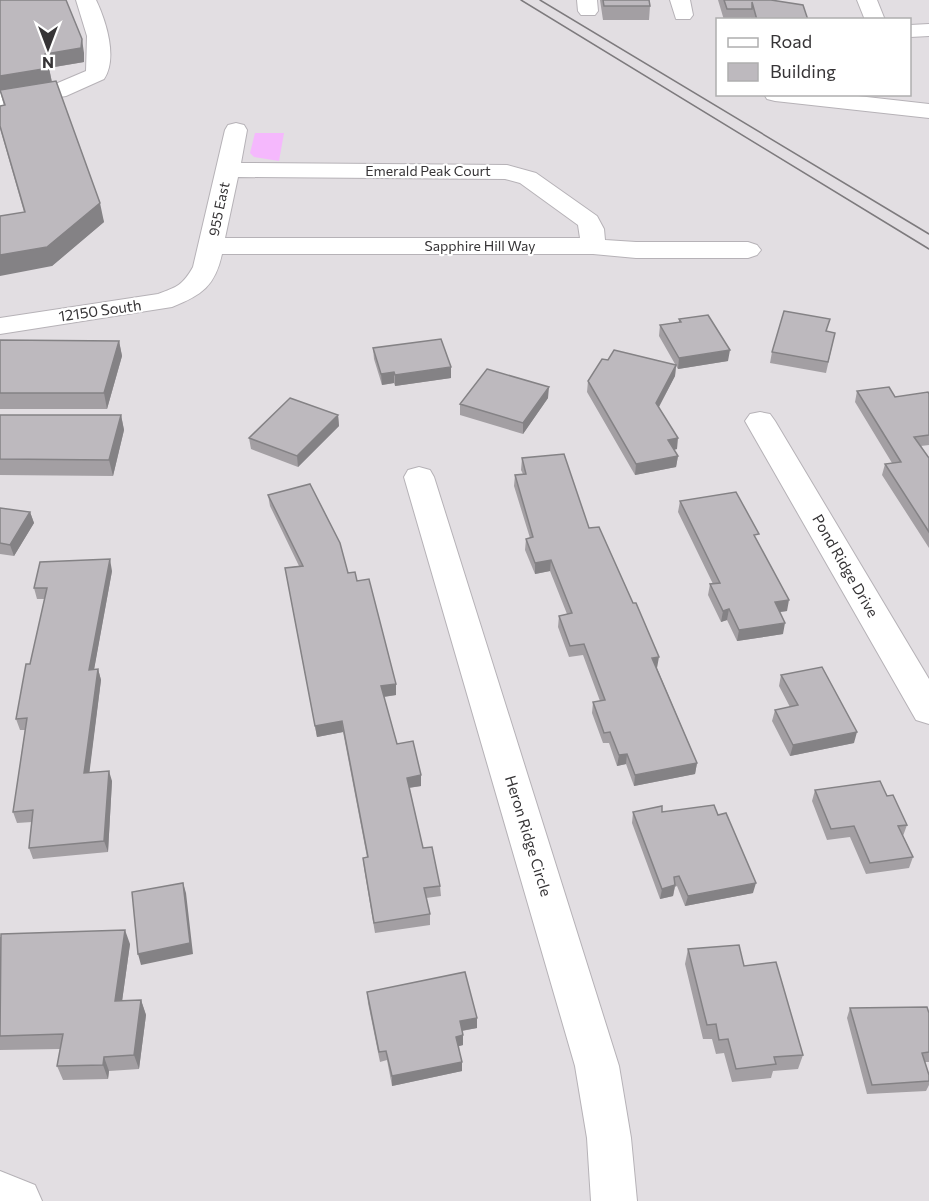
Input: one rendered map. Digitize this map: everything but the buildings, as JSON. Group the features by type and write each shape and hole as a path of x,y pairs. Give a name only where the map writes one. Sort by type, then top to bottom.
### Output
{"street":[{"path":"0,100 58,91 96,74 100,59 93,14 86,0"},
{"path":"867,0 874,18"},
{"path":"911,31 929,30"},
{"path":"801,96 916,105"},
{"name":"955 East","path":"196,285 206,267 212,246 236,130"},
{"name":"Emerald Peak Court","path":"228,170 481,170 518,174 536,182 588,221 592,229 593,246"},
{"name":"Sapphire Hill Way","path":"212,246 593,246 636,250 748,250"},
{"name":"12150 South","path":"0,326 163,301 187,292 196,285"},
{"name":"Pond Ridge Drive","path":"760,421 929,710"},
{"name":"Heron Ridge Circle","path":"419,477 597,1066 609,1138 614,1201"},
{"path":"0,1194 18,1201"}],"shaded area":[{"path":"255,133 284,133 279,161 254,157 250,153"}],"tram line":[{"path":"521,0 929,249"},
{"path":"540,0 929,234"}]}
